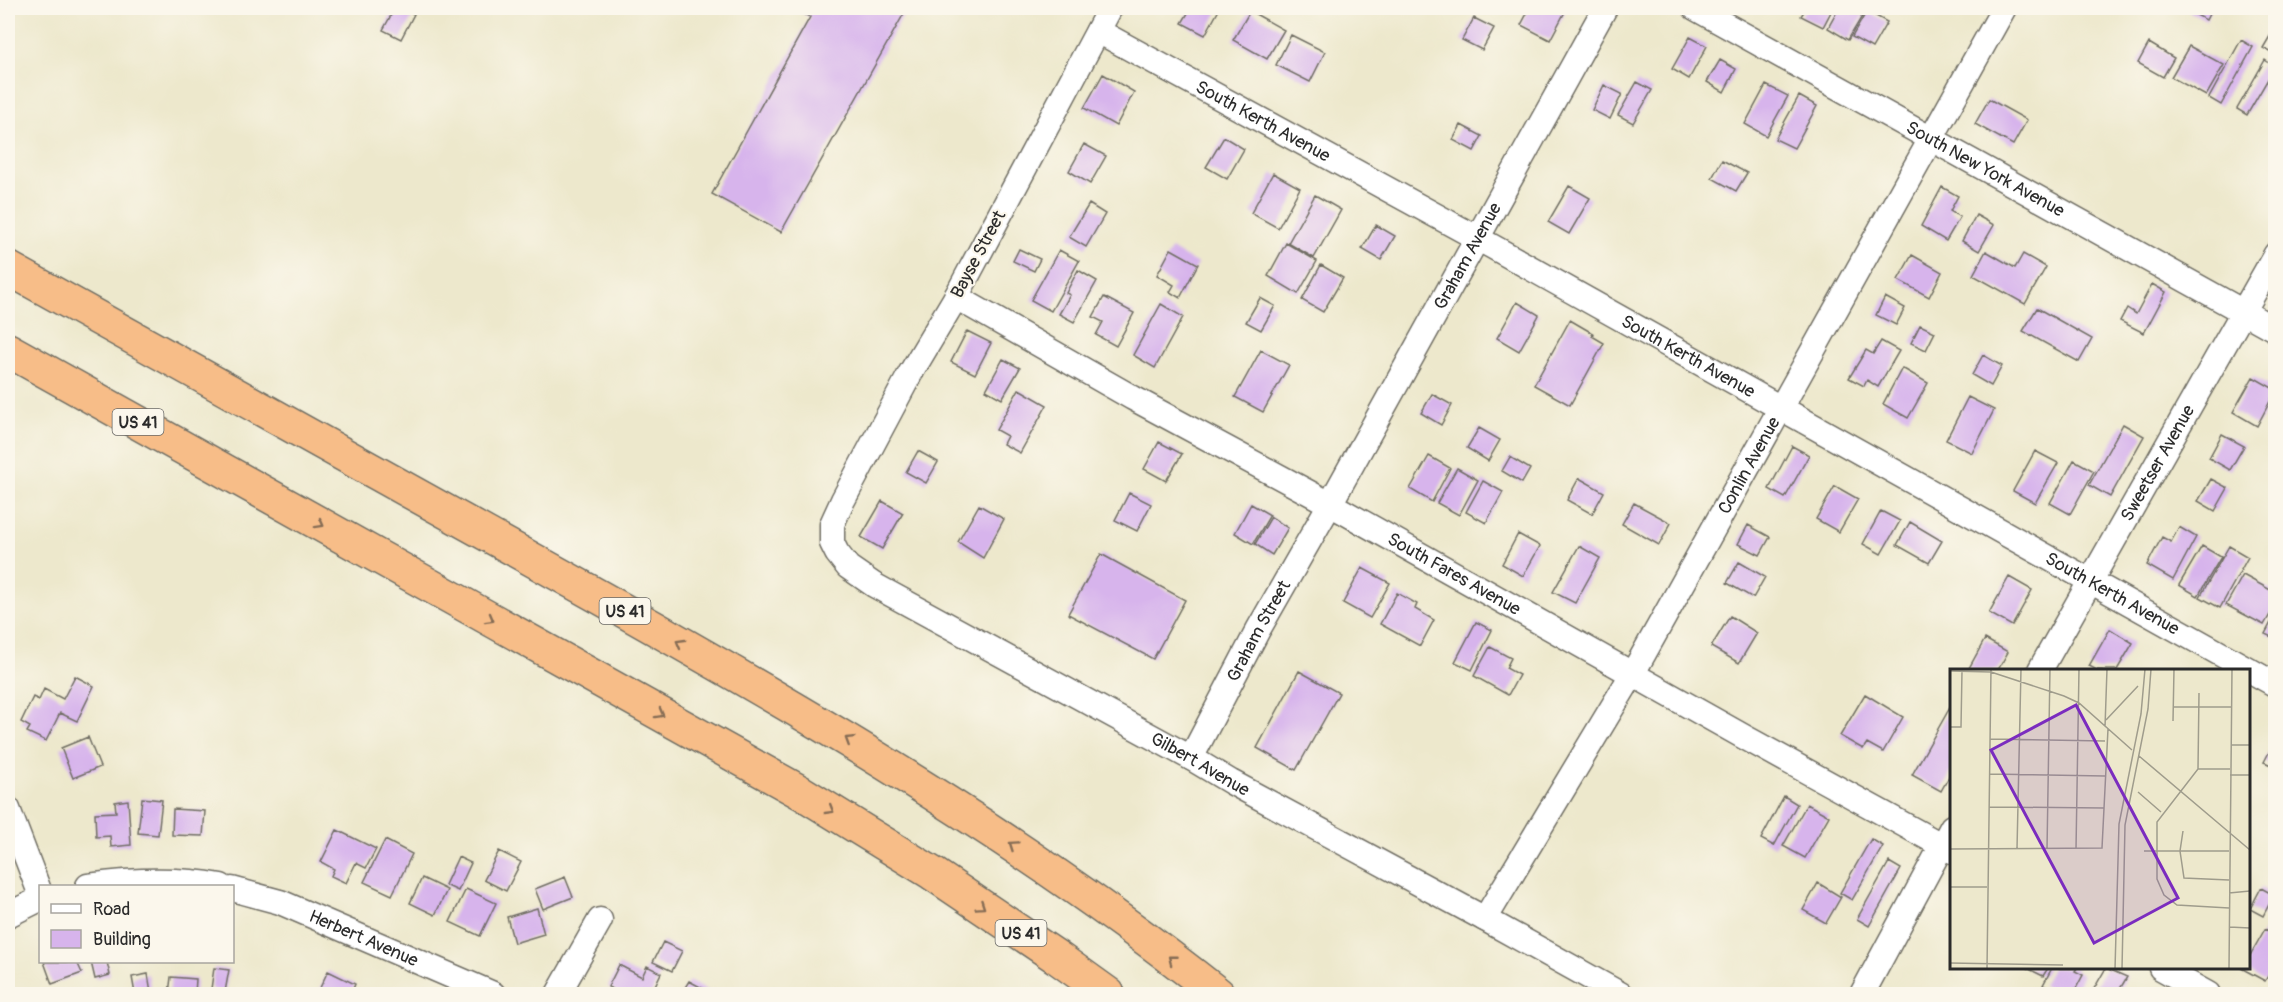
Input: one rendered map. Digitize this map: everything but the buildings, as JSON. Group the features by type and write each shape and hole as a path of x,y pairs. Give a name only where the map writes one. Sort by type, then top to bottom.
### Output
{"highway":[{"name":"US 41","path":"8,268 598,596 847,738 1034,859 1157,947 1218,994"},
{"name":"US 41","path":"8,350 802,793 932,873 1108,994"},
{"path":"8,368 269,495"}],"street":[{"name":"Bayse Street","path":"843,500 910,374 956,297 1110,8"},
{"name":"Graham Avenue","path":"1330,504 1605,8"},
{"name":"South New York Avenue","path":"1695,8 2276,330"},
{"name":"Conlin Avenue","path":"1485,919 1633,673 2004,8"},
{"name":"South Kerth Avenue","path":"1098,31 1477,238 2247,669"},
{"name":"Sweetser Avenue","path":"2041,669 2241,312 2276,254"},
{"name":"South Fares Avenue","path":"956,297 1133,398 1330,504 1746,738 1948,841"},
{"name":"Gilbert Avenue","path":"843,500 832,524 832,543 849,567 914,607 1620,994"},
{"name":"Graham Street","path":"1191,758 1258,630 1330,504"},
{"name":"South Kerth Avenue","path":"2250,670 2276,685"},
{"path":"8,809 39,890"},
{"path":"1862,994 1948,841"},
{"path":"100,885 161,880 214,885"},
{"name":"Herbert Avenue","path":"234,890 280,902 493,994"},
{"path":"8,915 39,900"},
{"path":"558,994 600,920"},
{"path":"2163,969 2208,994"}]}
